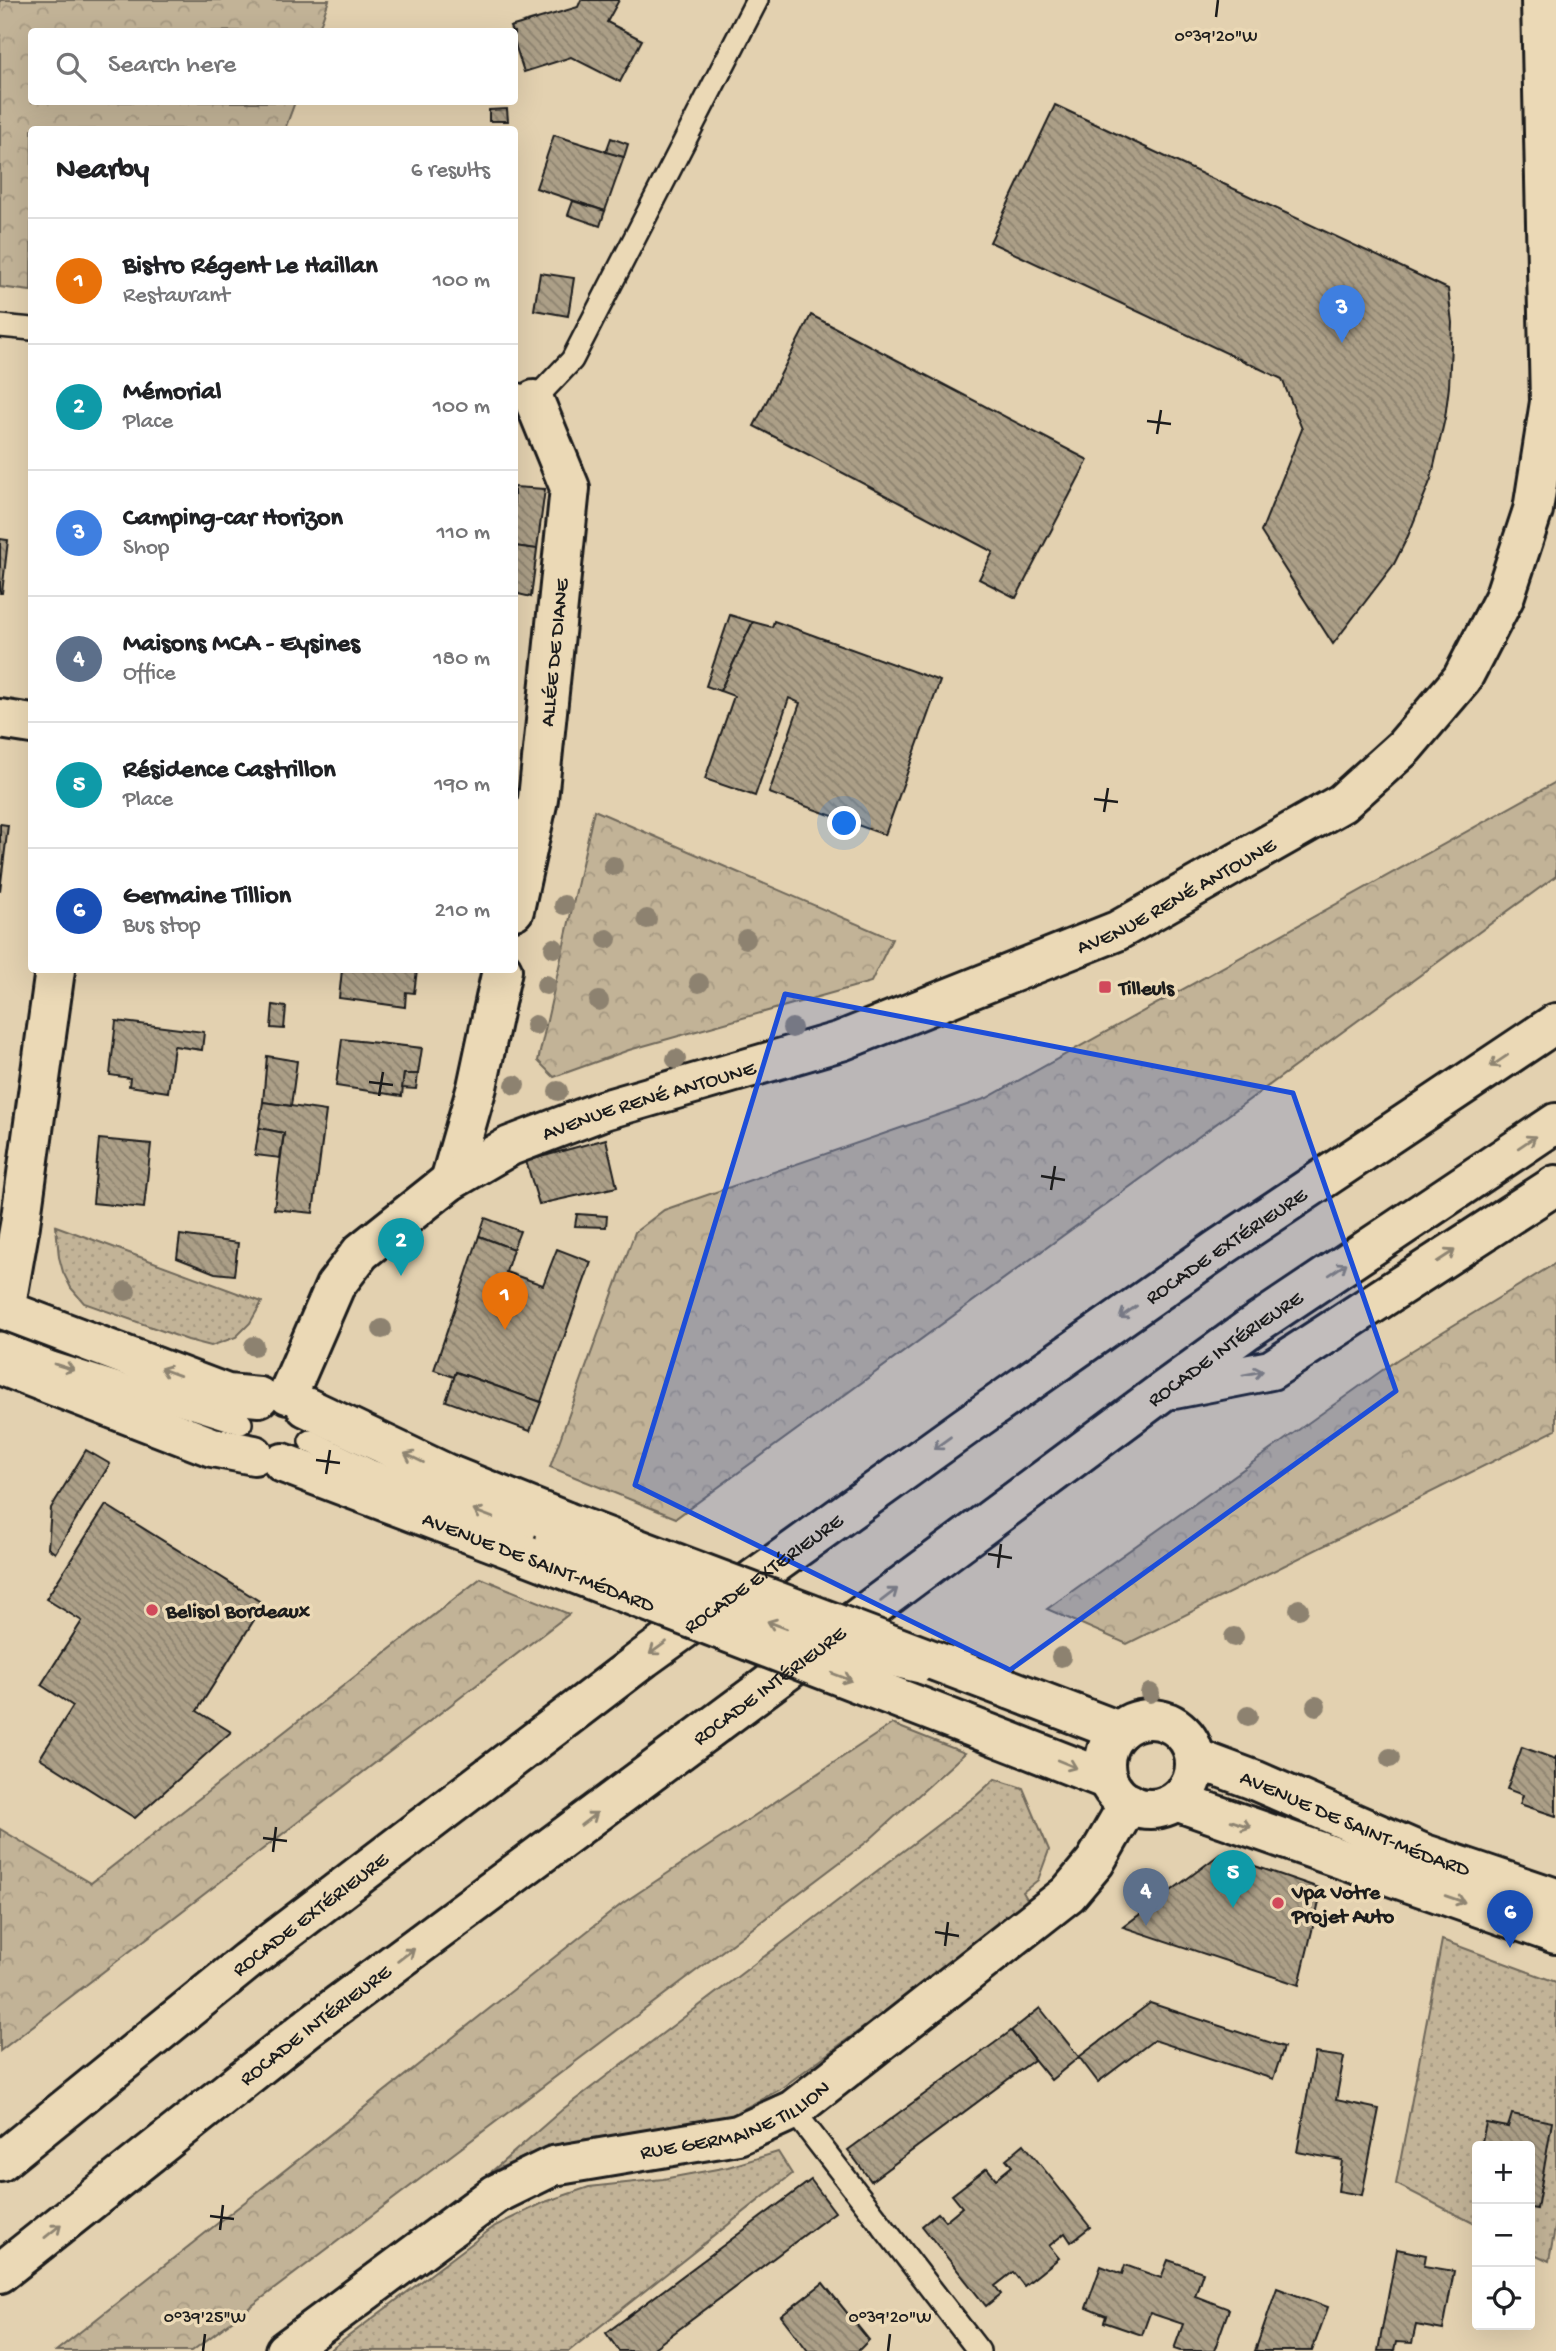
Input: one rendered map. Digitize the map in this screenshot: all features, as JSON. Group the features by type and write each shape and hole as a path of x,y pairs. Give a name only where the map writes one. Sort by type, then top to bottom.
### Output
{"main road":[{"name":"AVENUE RENÉ ANTOUNE","path":"277,1426 334,1286 361,1252 450,1181 510,1146 569,1123 604,1110 841,1041 1117,931 1342,803 1404,747 1462,679 1504,598 1533,510 1550,402 1541,0"},
{"name":"ALLÉE DE DIANE","path":"518,892 538,799 570,488 524,396"},
{"path":"0,719 28,723"},
{"path":"2,1321 20,1225 55,973"},
{"path":"450,1181 477,1087 501,973"},
{"name":"ROCADE EXTÉRIEURE","path":"0,2162 247,1961 644,1658 1218,1249 1556,1023"},
{"name":"ROCADE INTÉRIEURE","path":"0,2273 310,2026 1247,1329 1556,1123"},
{"path":"1162,1392 1271,1370 1556,1185"},
{"name":"AVENUE DE SAINT-MÉDARD","path":"2,1321 227,1394 277,1426 547,1538 1118,1792"},
{"name":"AVENUE DE SAINT-MÉDARD","path":"0,1365 212,1447 277,1426 447,1474 547,1538 1044,1703 1119,1731"},
{"path":"1144,1720 1165,1722 1183,1733 1195,1758 1192,1782 1176,1801 1152,1810 1140,1808 1118,1792 1105,1767 1111,1742 1119,1731 1144,1720"},
{"name":"AVENUE DE SAINT-MÉDARD","path":"1195,1758 1254,1780 1422,1853 1556,1898"},
{"name":"RUE GERMAINE TILLION","path":"285,2351 496,2194 553,2166 738,2135 793,2110 1068,1894 1095,1863 1118,1792"},
{"name":"AVENUE DE SAINT-MÉDARD","path":"1176,1801 1556,1934"}],"lane":[{"path":"524,396 572,360 757,0"},
{"path":"0,326 28,329"},
{"path":"793,2110 979,2351"}],"highlighted area":[{"path":"785,994 1293,1093 1396,1391 1010,1670 635,1485"}],"green space":[{"path":"0,0 329,0 319,28 28,28 28,105 294,105 286,126 28,126 28,291 0,287"},
{"path":"1556,782 1556,876 676,1518 550,1467 635,1232 664,1210 987,1098"},
{"path":"594,810 892,939 871,982 629,1050 554,1077 538,1061"},
{"path":"56,1226 262,1302 250,1323 236,1337 211,1346 84,1303 71,1288 63,1272"},
{"path":"1556,1263 1556,1430 1127,1644 1047,1609 1398,1359"},
{"path":"481,1578 569,1614 0,2051 0,1829 91,1883"},
{"path":"892,1724 965,1753 868,1841 192,2351 56,2351 623,1903"},
{"path":"995,1779 1023,1788 1049,1850 1038,1880 1023,1892 1030,1904 779,2090 723,2120 535,2152 491,2172 563,2109"},
{"path":"1442,1940 1556,1982 1556,2223 1549,2261 1535,2254 1535,2141 1472,2141 1472,2222 1396,2184"},
{"path":"778,2152 792,2174 569,2351 329,2351 495,2226 545,2202 589,2187 663,2179 728,2167"}],"building":[{"path":"581,0 619,0 607,22 642,40 620,82 571,57 524,72 518,53 518,28 510,27 578,7"},
{"path":"1055,105 1448,289 1452,323 1449,387 1431,479 1394,564 1333,644 1261,532 1302,429 1282,379 990,242"},
{"path":"507,109 508,121 489,121 489,110"},
{"path":"554,135 624,157 605,211 536,188"},
{"path":"611,138 628,144 624,157 606,152"},
{"path":"573,201 605,211 600,226 568,215"},
{"path":"540,273 574,278 568,316 534,310"},
{"path":"811,315 1088,460 1016,598 979,579 993,552 754,426"},
{"path":"518,487 545,489 537,549 518,547"},
{"path":"0,539 8,540 2,593 0,593"},
{"path":"518,547 537,549 531,597 518,594"},
{"path":"730,615 753,622 720,691 706,686"},
{"path":"774,621 940,681 885,835 769,793 800,703 789,698 755,796 705,779 734,696 720,691 753,622 772,627"},
{"path":"0,824 8,825 0,891"},
{"path":"342,973 417,973 414,993 406,992 405,1007 339,998"},
{"path":"273,1005 286,1007 284,1029 271,1028"},
{"path":"116,1021 204,1032 202,1050 174,1046 168,1092 129,1086 130,1078 110,1075"},
{"path":"342,1039 422,1048 418,1074 404,1074 402,1096 336,1086"},
{"path":"267,1056 297,1061 291,1106 263,1102"},
{"path":"404,1074 418,1074 416,1089 402,1088"},
{"path":"263,1102 326,1111 313,1213 274,1209 284,1133 259,1128"},
{"path":"259,1128 284,1133 280,1158 255,1155"},
{"path":"99,1139 151,1144 144,1208 93,1203"},
{"path":"606,1139 617,1187 539,1204 526,1161"},
{"path":"577,1214 607,1216 606,1227 575,1226"},
{"path":"485,1218 520,1231 513,1249 479,1236"},
{"path":"180,1235 238,1243 234,1275 215,1273 177,1258"},
{"path":"479,1236 513,1249 506,1272 543,1285 557,1249 591,1262 541,1402 456,1372 454,1377 434,1370"},
{"path":"456,1372 541,1402 530,1431 446,1401"},
{"path":"86,1450 110,1464 55,1553 48,1548 51,1508"},
{"path":"106,1505 264,1604 197,1711 231,1732 135,1818 40,1758 73,1706 41,1685 82,1621 46,1599"},
{"path":"1522,1747 1555,1759 1556,1756 1556,1816 1520,1804 1523,1795 1507,1789"},
{"path":"1220,1854 1322,1889 1299,1985 1123,1927"},
{"path":"1150,2003 1284,2047 1273,2079 1154,2040 1098,2082 1079,2057"},
{"path":"1040,2008 1079,2057 1051,2080 1011,2031"},
{"path":"1011,2031 1034,2060 871,2181 848,2150"},
{"path":"1315,2053 1344,2057 1336,2100 1379,2109 1362,2195 1338,2191 1342,2160 1297,2152"},
{"path":"1512,2114 1552,2122 1537,2209 1535,2141 1482,2141 1486,2123 1508,2127"},
{"path":"1024,2144 1090,2227 1071,2242 1065,2233 1049,2246 1059,2258 1024,2286 1013,2272 995,2286 1001,2294 986,2306 922,2226 938,2213 945,2221 962,2207 952,2195 987,2168 996,2179 1012,2166 1006,2159"},
{"path":"811,2180 835,2212 650,2351 619,2351 606,2333"},
{"path":"1397,2249 1426,2255 1424,2266 1454,2271 1443,2330 1416,2325 1412,2343 1396,2342 1394,2351 1378,2351"},
{"path":"1168,2260 1203,2272 1195,2296 1229,2309 1214,2351 1174,2349 1183,2324 1150,2313 1142,2335 1104,2322 1106,2316 1086,2308 1101,2266 1122,2274 1125,2265 1161,2278"},
{"path":"823,2283 869,2340 858,2351 808,2351 781,2316"},
{"path":"1277,2288 1328,2307 1312,2351 1255,2351"}],"place":[{"name":"Camping-car Horizon","path":"1342,343"},
{"name":"Tilleuls","path":"1105,987"},
{"name":"Mémorial","path":"401,1276"},
{"name":"Bistro Régent Le Haillan","path":"505,1330"},
{"name":"Belisol Bordeaux","path":"152,1610"},
{"name":"Vpa Votre Projet Auto","path":"1278,1903"},
{"name":"Résidence Castrillon","path":"1233,1908"},
{"name":"Maisons MCA - Eysines","path":"1146,1926"},
{"name":"Germaine Tillion","path":"1510,1948"}]}
